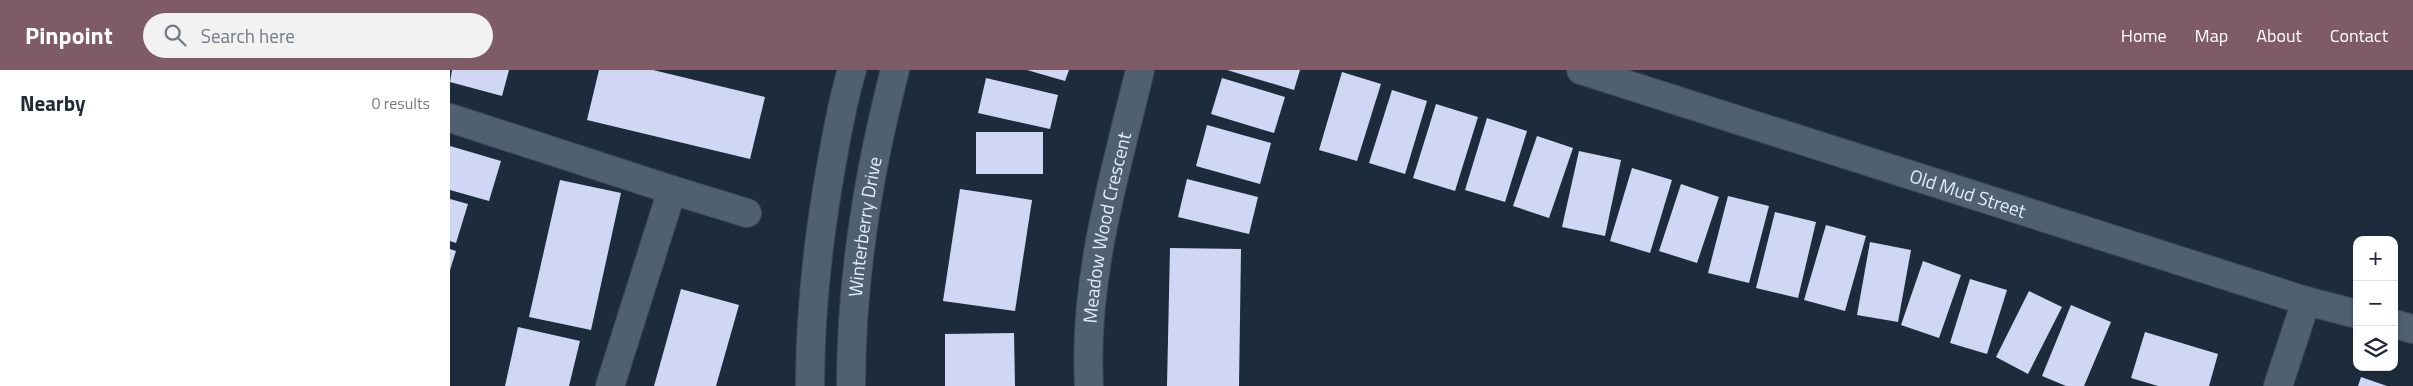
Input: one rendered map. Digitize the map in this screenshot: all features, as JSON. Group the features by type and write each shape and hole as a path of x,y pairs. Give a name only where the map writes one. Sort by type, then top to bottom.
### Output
{"street":[{"path":"810,386 810,333 816,253 843,97 852,70"},
{"name":"Winterberry Drive","path":"851,386 851,354 861,238 877,140 895,70"},
{"name":"Meadow Wood Crescent","path":"1089,386 1088,362 1091,293 1105,214 1140,70"},
{"name":"Old Mud Street","path":"1581,70 2306,301 2353,313"},
{"path":"450,118 747,213"},
{"path":"610,386 672,190"},
{"path":"2278,386 2306,301"},
{"path":"2398,325 2413,329"}],"building":[{"path":"452,70 509,70 502,96 450,82"},
{"path":"599,70 653,70 765,97 750,159 587,120"},
{"path":"1027,70 1069,70 1065,81"},
{"path":"1227,70 1300,70 1294,90"},
{"path":"1342,72 1381,84 1357,161 1319,150"},
{"path":"986,78 1058,95 1050,129 978,113"},
{"path":"1222,78 1285,97 1274,133 1211,114"},
{"path":"1392,90 1427,101 1405,174 1369,163"},
{"path":"1436,104 1478,117 1455,191 1413,178"},
{"path":"1487,118 1527,131 1505,202 1465,190"},
{"path":"1207,125 1271,143 1260,184 1196,166"},
{"path":"976,132 1043,132 1043,174 976,174"},
{"path":"1537,136 1573,148 1549,218 1513,206"},
{"path":"450,146 501,161 489,201 450,190"},
{"path":"1579,151 1621,160 1605,236 1562,227"},
{"path":"1632,168 1672,180 1650,253 1610,241"},
{"path":"1187,179 1258,197 1249,234 1178,217"},
{"path":"560,180 621,193 591,330 529,317"},
{"path":"1681,184 1719,197 1697,263 1659,251"},
{"path":"960,189 1032,200 1015,311 943,301"},
{"path":"1728,196 1769,206 1749,283 1708,273"},
{"path":"450,199 468,204 456,243 450,241"},
{"path":"1775,212 1816,222 1798,298 1756,288"},
{"path":"1826,225 1866,236 1845,311 1804,300"},
{"path":"1870,242 1911,250 1898,322 1857,315"},
{"path":"1170,248 1241,249 1239,386 1167,386"},
{"path":"450,249 456,251 450,270"},
{"path":"1923,261 1961,275 1939,338 1901,325"},
{"path":"1970,279 2007,290 1987,354 1950,343"},
{"path":"681,289 739,305 716,386 654,386"},
{"path":"2029,291 2062,307 2028,374 1996,357"},
{"path":"2071,305 2111,322 2084,386 2066,386 2042,376"},
{"path":"518,327 580,341 569,386 505,386"},
{"path":"2145,332 2218,354 2209,386 2158,386 2131,378"},
{"path":"1014,333 1015,386 945,386 945,334"},
{"path":"2361,377 2387,386 2358,386"}]}
